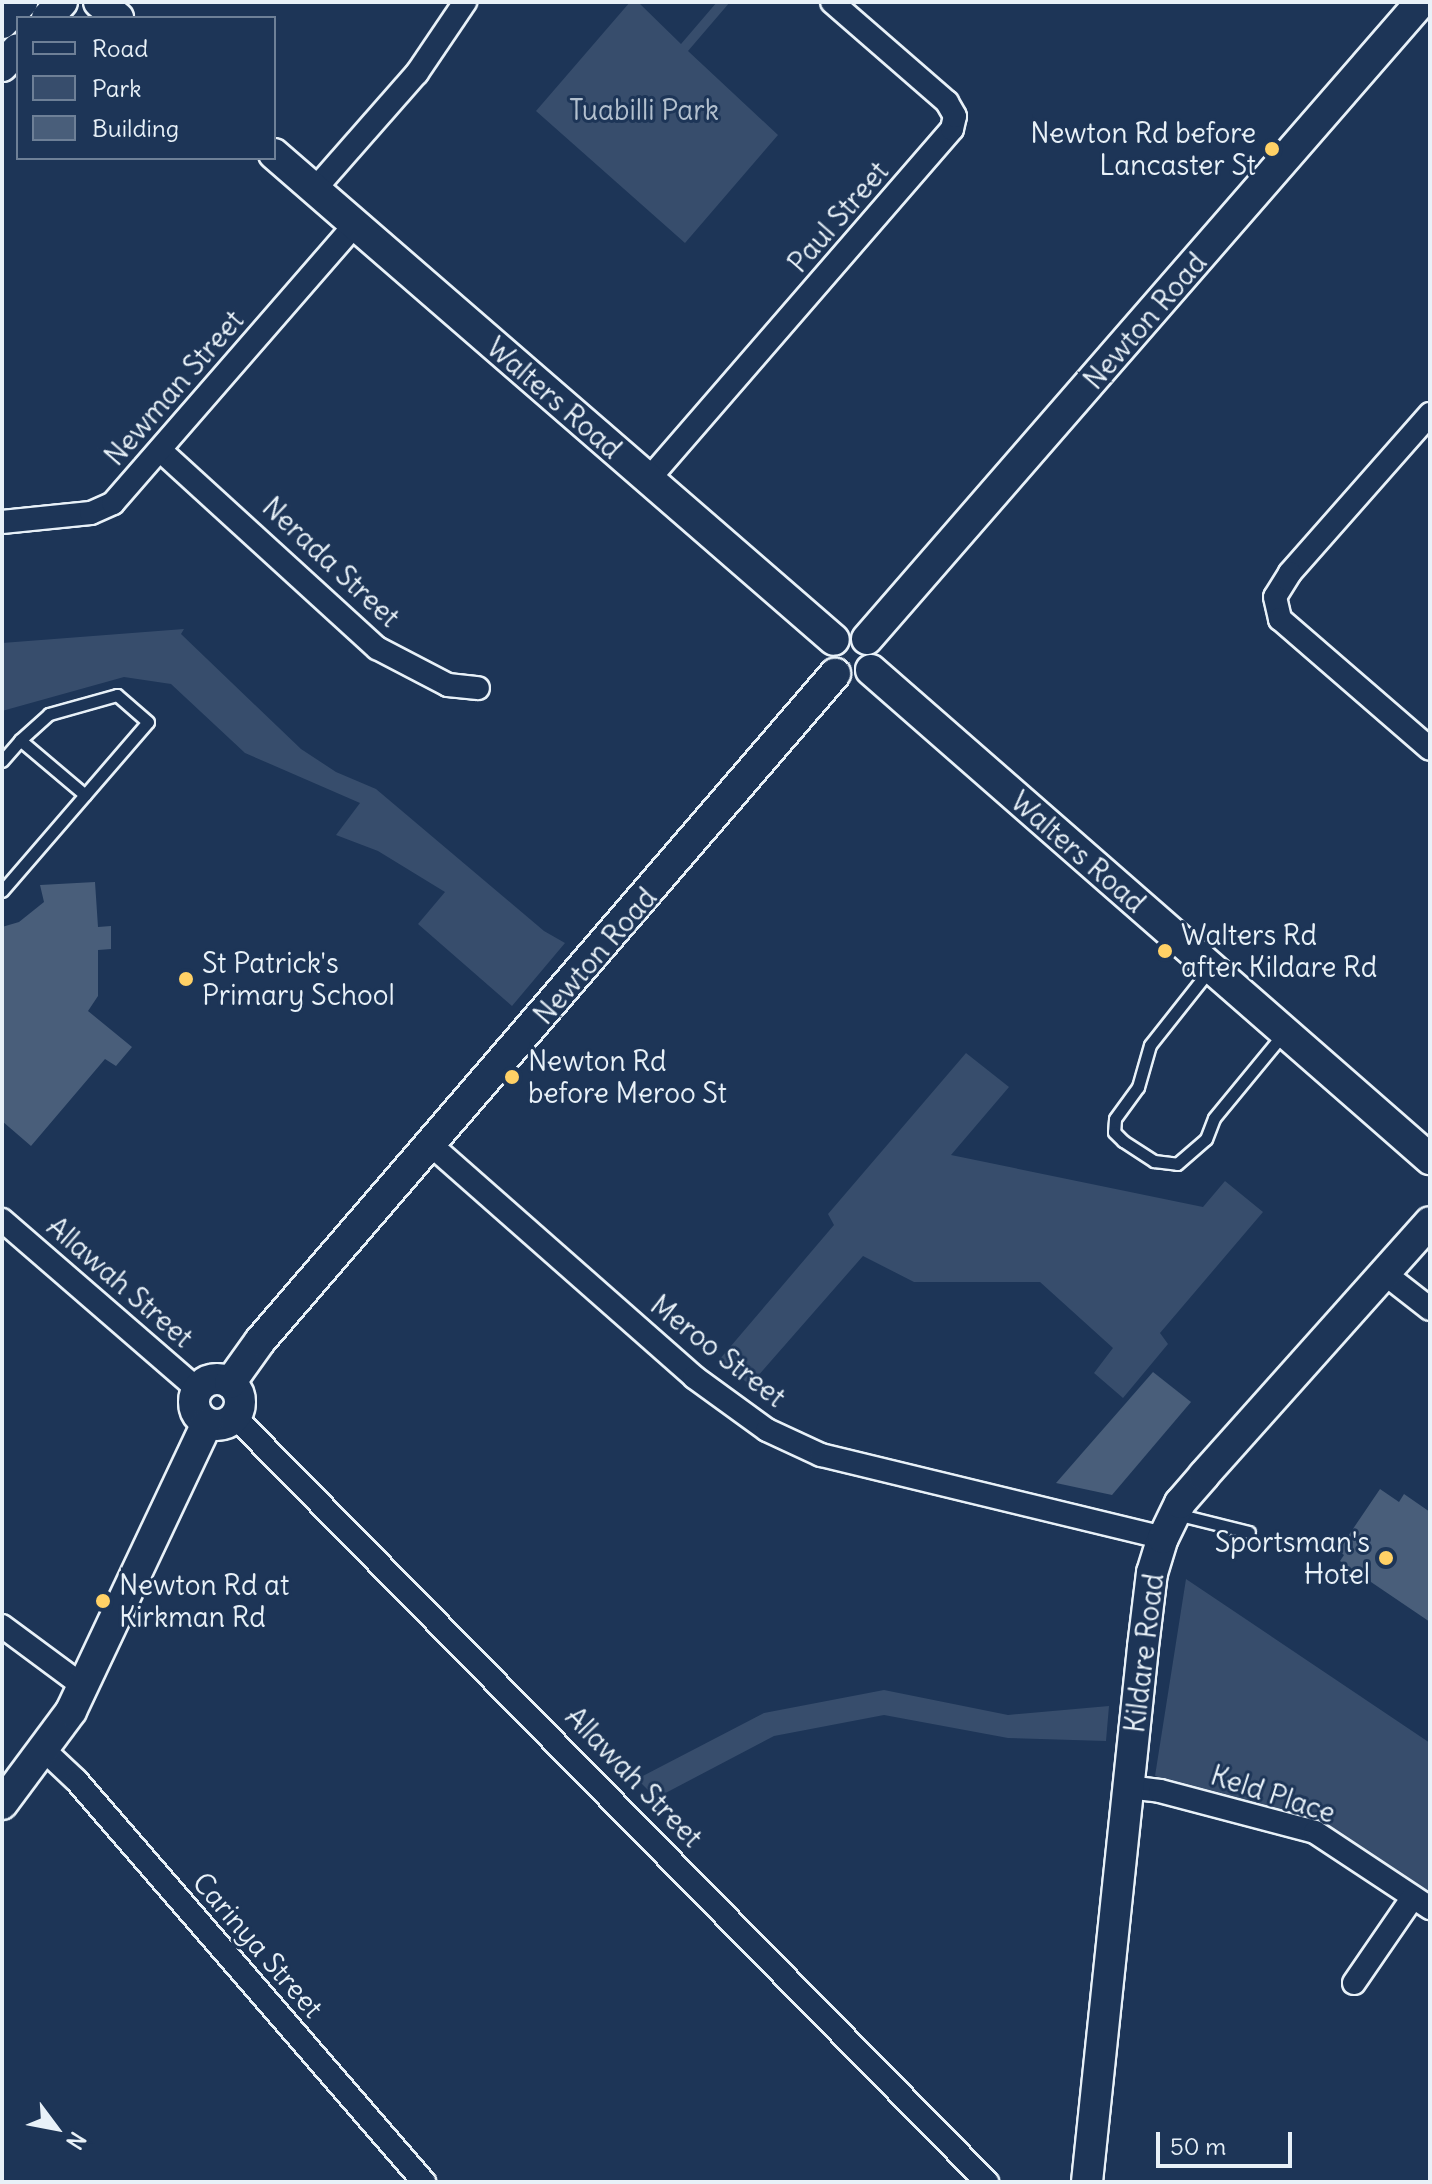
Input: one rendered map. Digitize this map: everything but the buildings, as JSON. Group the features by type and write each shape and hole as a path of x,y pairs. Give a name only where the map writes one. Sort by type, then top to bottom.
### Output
{"main road":[{"path":"2,23 22,2"},
{"path":"99,2 116,16"},
{"name":"Newton Road","path":"867,639 1421,2"},
{"path":"2,66 16,51"},
{"name":"Walters Road","path":"276,156 834,640"},
{"path":"854,633 867,639 874,651 871,670 853,681 835,674 828,661 834,640 854,633"},
{"name":"Walters Road","path":"871,670 1430,1159"},
{"name":"Newton Road","path":"230,1383 260,1341 835,674"},
{"name":"Kildare Road","path":"1087,2182 1152,1573 1169,1526 1223,1453 1430,1222"},
{"path":"2,1804 44,1750 83,1686 221,1420 240,1395 230,1383 211,1380 198,1390 195,1407 221,1420"}],"street":[{"path":"315,189 427,61 465,2"},
{"name":"Paul Street","path":"648,480 952,129 955,116 947,102 832,2"},
{"name":"Newman Street","path":"2,522 106,508 355,225"},
{"path":"1430,414 1290,573 1275,597 1280,619 1430,749"},
{"name":"Nerada Street","path":"160,450 377,648 448,685 478,688"},
{"name":"Meroo Street","path":"430,1144 694,1377 767,1430 821,1455 1169,1526"},
{"name":"Allawah Street","path":"2,1220 198,1390"},
{"path":"1384,1273 1430,1309"},
{"name":"Allawah Street","path":"221,1420 987,2182"},
{"path":"2,1626 83,1686"},
{"name":"Carinya Street","path":"44,1750 76,1780 424,2182"},
{"name":"Keld Place","path":"1128,1787 1160,1791 1315,1832 1422,1903"},
{"path":"1354,1983 1422,1903"}],"lane":[{"path":"2,761 49,714 117,695 148,722 2,891"},
{"path":"20,740 85,795"},
{"path":"1211,968 1150,1045 1138,1087 1115,1119 1114,1132 1123,1141 1154,1161 1177,1164 1206,1139 1214,1118 1284,1032"},
{"path":"1169,1526 1249,1532"}],"green space":[{"name":"Tuabilli Park","path":"630,2 638,2 681,44 717,2 730,2 688,51 778,135 685,243 536,111"},
{"path":"184,629 181,634 301,749 336,772 376,789 544,931 565,943 512,1006 418,924 445,892 378,851 336,835 360,803 245,753 171,684 124,677 2,711 2,643"},
{"path":"966,1053 1009,1087 951,1155 1203,1207 1225,1181 1263,1212 1160,1333 1168,1344 1123,1398 1094,1373 1113,1348 1040,1282 914,1282 863,1256 750,1385 719,1360 834,1225 828,1214"},
{"path":"1186,1579 1430,1743 1430,1899 1325,1826 1155,1776"},
{"path":"884,1690 1008,1715 1109,1706 1106,1741 1008,1738 884,1715 774,1736 656,1798 637,1779 764,1713"}],"place":[{"name":"Newton Rd before Lancaster St","path":"1272,149"},
{"name":"Walters Rd after Kildare Rd","path":"1165,951"},
{"name":"St Patrick's Primary School","path":"186,979"},
{"name":"Newton Rd before Meroo St","path":"512,1077"},
{"name":"Sportsman's Hotel","path":"1386,1558"},
{"name":"Newton Rd at Kirkman Rd","path":"103,1601"}]}
